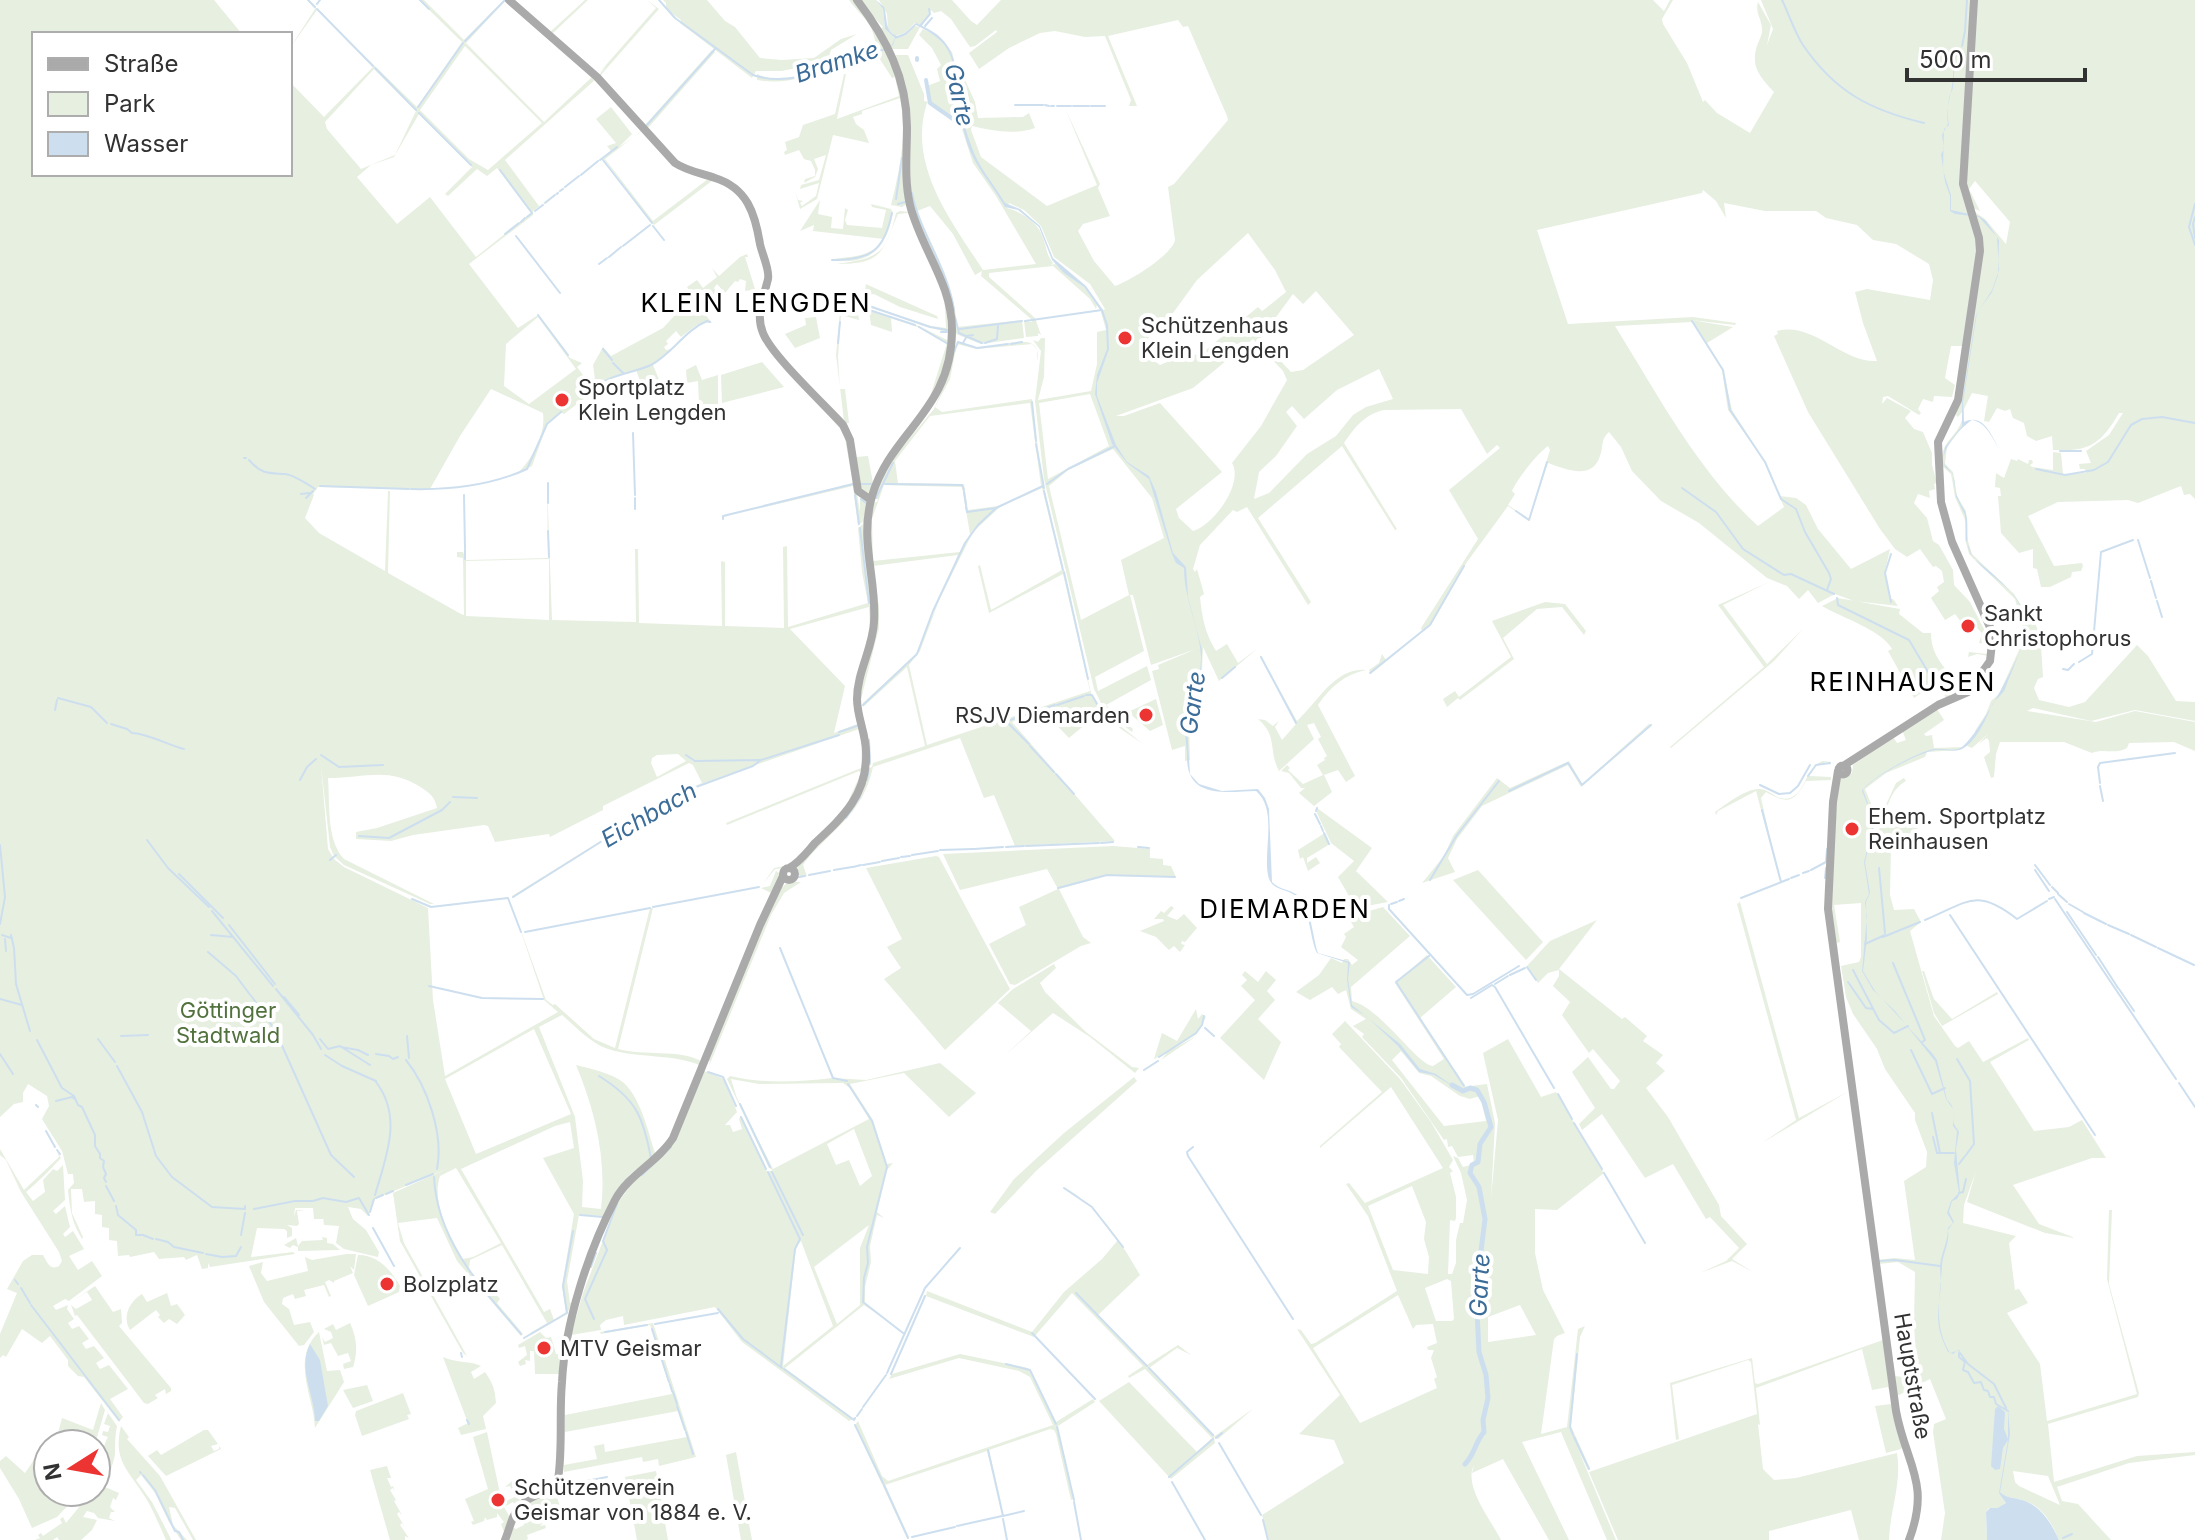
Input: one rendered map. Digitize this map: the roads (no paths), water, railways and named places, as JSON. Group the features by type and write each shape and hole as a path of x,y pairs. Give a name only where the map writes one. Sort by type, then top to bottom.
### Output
{"main road":[{"path":"509,0 597,77 675,163 734,187 750,204 769,276 761,304 763,334 843,425 850,440 858,491 871,500"},
{"path":"505,1540 520,1505 554,1486 559,1475 562,1372 575,1303 615,1200 630,1180 664,1151 673,1138 760,925 780,887 790,872 847,813 857,798 865,775 866,751 857,695 874,625 866,534 871,500 890,459 936,395 949,361 952,332 946,290 909,201 906,106 900,78 889,49 857,0"},
{"name":"Hauptstraße","path":"1909,1540 1918,1513 1919,1488 1898,1422 1828,909 1843,770 1938,705 1968,692 1990,661 1993,634 1961,565 1946,523 1937,456 1939,437 1953,415 1958,400 1980,248 1963,180 1974,0"}],"water":[{"path":"876,0 884,7 888,28 893,34 905,33 916,23 940,37 947,45 955,64 966,130 982,168 1005,203 1020,209 1040,226 1053,258 1086,286 1103,310 1108,325 1109,349 1097,383 1097,396 1116,445 1127,462 1149,476 1173,553 1186,567 1188,596 1184,568 1176,563 1172,554 1149,479 1127,463 1112,444 1095,394 1097,375 1107,349 1106,325 1101,311 1084,287 1052,260 1039,227 1018,210 1005,207 979,168 965,137 952,60 944,45 916,25 906,35 895,39 891,47 895,38 885,29 883,9"},
{"path":"1962,47 1962,53 1957,54 1956,58 1953,88 1951,93 1955,57 1956,53 1961,52"},
{"path":"1944,172 1951,195 1951,210 1979,216 1997,237 1979,217 1950,211"},
{"path":"1977,314 1963,402 1964,422 1972,420 1954,437 1943,460 1945,447 1962,426 1962,402"},
{"path":"1953,476 1966,514 1968,544 1965,515 1956,497"},
{"path":"1975,559 1999,580 2010,591 1981,566"},
{"path":"1191,608 1202,650 1201,673 1187,726 1190,773 1185,729 1201,659"},
{"path":"2019,652 2005,689 1995,701 2007,679"},
{"path":"1991,708 1978,732 1964,748 1956,751 1935,750 1918,756 1885,773 1863,790 1873,817 1873,831 1865,862 1870,893 1866,911 1865,902 1869,894 1864,862 1872,831 1871,814 1862,791 1866,786 1883,773 1917,755 1934,749 1958,749 1975,733"},
{"path":"1191,775 1199,784 1222,791 1258,789 1265,798 1269,809 1272,882 1296,894 1304,902 1318,953 1350,962 1348,979 1352,1005 1364,1015 1351,1007 1347,980 1348,963 1317,953 1300,900 1273,885 1270,881 1267,865 1268,819 1263,799 1256,791 1220,792 1210,790 1200,786"},
{"path":"1867,921 1863,971 1882,998 1873,990 1862,971"},
{"path":"1369,1019 1400,1044 1420,1069 1436,1074 1456,1088 1434,1075 1419,1072 1398,1046"},
{"path":"1906,1025 1937,1060 1947,1100 1953,1109 1946,1099 1935,1061"},
{"path":"1953,1110 1954,1124 1959,1132 1956,1149 1960,1193 1952,1201 1949,1212 1954,1222 1948,1230 1941,1280 1941,1261 1948,1228 1953,1223 1947,1213 1951,1201 1959,1193 1954,1163 1957,1131 1953,1126"},
{"path":"310,1344 320,1360 328,1406 319,1421 315,1421 306,1373 306,1353"},
{"path":"1998,1406 2005,1412 2004,1429 2008,1439 2008,1410 2010,1434 2000,1492 2038,1509 2059,1540 1987,1540 1986,1512 2006,1503 1999,1493 2008,1440 2003,1448 2000,1469 1995,1470 1991,1466 1995,1409"}],"waterway":[{"path":"308,0 315,7"},
{"path":"317,4 320,0"},
{"path":"420,0 429,9"},
{"path":"465,41 505,0"},
{"name":"Bramke","path":"659,0 675,18 753,75 769,79 820,72 886,49"},
{"path":"1782,0 1803,45 1841,87 1870,105 1924,123"},
{"path":"1962,46 1967,0"},
{"path":"317,9 373,66"},
{"path":"920,26 930,14 929,9"},
{"path":"925,26 932,18"},
{"path":"418,107 463,43"},
{"path":"647,125 715,49"},
{"path":"375,68 416,110"},
{"path":"926,80 930,103 963,126"},
{"path":"1015,105 1043,105"},
{"path":"1045,105 1049,106"},
{"path":"1057,106 1071,106"},
{"path":"1073,106 1089,106"},
{"path":"1091,106 1105,106"},
{"path":"419,113 471,165"},
{"path":"600,160 617,147"},
{"path":"896,199 902,158"},
{"path":"603,160 652,223"},
{"path":"581,175 598,161"},
{"path":"500,170 532,213 527,217"},
{"path":"565,187 579,176"},
{"path":"912,193 921,223 946,280 954,310"},
{"path":"545,203 555,195"},
{"path":"898,204 905,202"},
{"path":"2195,204 2189,227 2195,245"},
{"path":"535,211 543,205"},
{"path":"832,260 857,258 874,251 885,236 892,213"},
{"path":"2195,217 2195,238"},
{"path":"521,222 525,218"},
{"path":"505,234 519,223"},
{"path":"623,246 650,225"},
{"path":"653,226 664,240"},
{"path":"516,236 560,293"},
{"path":"609,257 621,247"},
{"path":"599,264 607,258"},
{"path":"843,297 947,330"},
{"path":"845,302 915,325"},
{"path":"1025,321 1102,310"},
{"path":"538,315 568,355"},
{"path":"955,317 959,333 982,343"},
{"path":"960,329 1022,321"},
{"path":"1692,321 1723,370 1730,410 1765,462 1781,499 1796,509 1805,532 1829,573 1831,579 1827,590"},
{"path":"596,386 651,365 692,330 710,322"},
{"path":"838,343 840,322"},
{"path":"985,343 997,339 998,326"},
{"path":"919,327 948,344"},
{"path":"941,332 947,332"},
{"path":"963,343 967,336 973,335"},
{"path":"954,352 958,342 977,348 1008,344"},
{"path":"1011,344 1022,342"},
{"path":"603,349 612,360"},
{"path":"613,363 623,373"},
{"path":"1032,402 1036,441"},
{"path":"411,489 470,486 527,469 547,424 561,412"},
{"path":"2036,469 2065,475 2094,470 2108,462 2131,425 2142,419 2162,417 2195,423"},
{"path":"633,433 635,495"},
{"path":"1036,444 1044,488"},
{"path":"1047,484 1068,469 1115,446"},
{"path":"2060,451 2081,451"},
{"path":"249,460 262,471 288,475 315,489"},
{"path":"1516,511 1529,520 1547,462"},
{"path":"876,498 893,463"},
{"path":"548,483 548,503"},
{"path":"723,519 723,516 853,484"},
{"path":"861,484 871,484"},
{"path":"885,484 962,485 964,490"},
{"path":"320,486 409,489"},
{"path":"966,507 967,512 996,508 1043,486"},
{"path":"1682,488 1716,512 1743,549 1784,575 1791,574 1834,594"},
{"path":"306,498 313,491"},
{"path":"1044,491 1063,570"},
{"path":"964,492 966,505"},
{"path":"301,494 309,493"},
{"path":"464,495 465,548"},
{"path":"855,495 859,524"},
{"path":"635,498 635,509"},
{"path":"861,499 866,503"},
{"path":"863,705 917,654 965,543 996,508"},
{"path":"860,528 869,603"},
{"path":"548,531 549,557"},
{"path":"2079,662 2092,654 2101,552 2133,540"},
{"path":"2138,540 2150,578"},
{"path":"465,549 465,559"},
{"path":"1891,554 1885,573 1891,602"},
{"path":"1370,673 1430,625 1464,566"},
{"path":"1064,572 1088,679"},
{"path":"2151,581 2156,598"},
{"path":"1837,598 1838,605 1909,640 1934,682"},
{"path":"2157,601 2162,617"},
{"path":"1261,657 1296,723"},
{"path":"2063,669 2068,670 2074,664"},
{"path":"1222,678 1235,667"},
{"path":"1086,695 1092,695 1101,711 1113,721"},
{"path":"1057,705 1084,696"},
{"path":"58,698 91,707 107,723"},
{"path":"55,710 57,700"},
{"path":"1043,709 1055,705"},
{"path":"1010,720 1041,710"},
{"path":"111,724 184,749"},
{"path":"1009,724 1029,744"},
{"path":"1509,791 1568,763 1582,785 1651,725"},
{"name":"Eichbach","path":"839,732 857,726"},
{"name":"Eichbach","path":"513,897 677,794 753,766 761,760 839,735"},
{"path":"869,740 870,763"},
{"path":"1030,746 1054,772"},
{"path":"2100,783 2100,763 2175,753"},
{"path":"321,755 339,767 383,765"},
{"path":"686,755 695,761 760,760"},
{"path":"300,780 316,759"},
{"path":"1808,776 1816,765 1830,763"},
{"path":"1760,785 1779,794 1790,793 1798,786 1810,765"},
{"path":"867,780 869,769"},
{"path":"1056,774 1074,794"},
{"path":"1430,880 1457,835 1499,781"},
{"path":"2100,786 2103,801"},
{"path":"453,797 477,798"},
{"path":"846,818 860,797"},
{"name":"Eichbach","path":"359,836 389,838 442,810 450,802"},
{"path":"1762,810 1781,882"},
{"path":"1315,814 1320,824"},
{"path":"1321,826 1323,831"},
{"path":"1324,833 1329,844"},
{"path":"147,840 168,868 209,907"},
{"path":"1101,843 1113,842"},
{"path":"1026,846 1099,843"},
{"path":"0,845 5,897 0,924"},
{"path":"1006,847 1024,846"},
{"path":"974,849 1003,847"},
{"path":"1138,847 1149,848"},
{"path":"940,850 973,849"},
{"path":"1811,870 1826,862 1827,849"},
{"path":"912,855 938,851"},
{"path":"330,860 336,855"},
{"path":"901,857 910,856"},
{"path":"882,861 899,858"},
{"path":"863,865 880,862"},
{"path":"853,867 861,865"},
{"path":"2035,865 2050,885"},
{"path":"834,870 852,867"},
{"path":"1825,878 1826,868"},
{"path":"1879,868 1885,933"},
{"path":"2035,870 2049,891"},
{"path":"809,875 830,871"},
{"path":"1803,873 1809,871"},
{"path":"179,874 223,918"},
{"path":"1058,888 1107,875 1175,877"},
{"path":"1791,878 1799,875"},
{"path":"799,877 805,876"},
{"path":"1741,898 1789,879"},
{"path":"653,907 759,887"},
{"path":"2052,887 2058,893"},
{"path":"2058,894 2067,902"},
{"path":"2049,899 2054,897"},
{"name":"Eichbach","path":"412,899 431,907 508,898 521,932"},
{"path":"1399,901 1404,899"},
{"path":"2055,899 2176,1079"},
{"path":"1925,920 1972,901 1991,903 2017,919 2047,901"},
{"path":"1391,904 1397,902"},
{"path":"2069,904 2083,912"},
{"path":"1389,905 1389,909 1467,995 1519,966"},
{"path":"525,932 650,908"},
{"path":"212,911 273,986"},
{"path":"2067,912 2096,955"},
{"path":"2084,913 2106,924"},
{"path":"1950,915 2095,1135"},
{"path":"1883,937 1920,922"},
{"path":"229,925 275,984"},
{"path":"2108,925 2129,934"},
{"path":"2,935 11,938"},
{"path":"11,935 16,984 30,1031"},
{"path":"211,935 233,937"},
{"path":"1865,944 1885,935"},
{"path":"2131,935 2156,947"},
{"path":"5,939 6,951"},
{"path":"780,948 833,1078 847,1081"},
{"path":"2158,948 2194,965"},
{"path":"208,952 236,976 251,996"},
{"path":"1429,956 1396,982 1464,1086"},
{"path":"2098,957 2118,988"},
{"path":"1893,963 1925,1040 1922,1042"},
{"path":"1527,967 1536,980"},
{"path":"1510,975 1525,968"},
{"path":"1853,970 1879,1020 1894,1033 1908,1026"},
{"path":"1495,984 1508,976"},
{"path":"1848,982 1866,1008 1873,1009"},
{"path":"1471,998 1492,985 1495,987 1554,1088"},
{"path":"429,986 482,998 543,999"},
{"path":"276,989 321,1049"},
{"path":"2119,989 2134,1011"},
{"path":"252,997 275,1030 331,1155 354,1177"},
{"path":"284,997 299,1015"},
{"path":"0,999 22,1005"},
{"path":"1202,1025 1204,1016"},
{"path":"1159,1057 1196,1033 1202,1025"},
{"path":"1205,1028 1214,1036"},
{"path":"121,1036 148,1035"},
{"path":"407,1036 409,1058"},
{"path":"98,1039 115,1062"},
{"path":"320,1039 328,1049 340,1046 370,1065"},
{"path":"37,1040 62,1088 74,1096 82,1107 95,1135 95,1146 104,1161 106,1182"},
{"path":"341,1047 368,1055"},
{"path":"1911,1050 1932,1094 1945,1088"},
{"path":"0,1054 13,1074"},
{"path":"376,1054 393,1059 398,1057"},
{"path":"325,1055 376,1081"},
{"path":"1957,1059 1970,1081 1974,1144 1966,1155"},
{"path":"406,1060 421,1083 432,1111 438,1141 437,1169"},
{"path":"1144,1070 1158,1061"},
{"path":"117,1066 142,1112 156,1156 172,1177 212,1207 245,1209 245,1206"},
{"path":"708,1072 723,1077 736,1106"},
{"path":"599,1076 622,1093 636,1110 651,1158"},
{"path":"375,1195 390,1137 389,1109 376,1082"},
{"path":"2179,1083 2195,1107"},
{"path":"848,1084 872,1121 887,1167 867,1247 863,1302 903,1333"},
{"name":"Garte","path":"1452,1085 1463,1091 1470,1088 1477,1090 1491,1127 1480,1144 1478,1162 1472,1165 1470,1173 1479,1187 1485,1219 1476,1291 1479,1352 1486,1375 1488,1398 1484,1432 1465,1464"},
{"path":"1558,1094 1572,1119"},
{"path":"56,1101 72,1097 76,1100"},
{"path":"740,1104 770,1167"},
{"path":"1932,1113 1940,1153 1954,1153"},
{"path":"741,1117 766,1169"},
{"path":"1574,1123 1602,1169"},
{"path":"46,1131 55,1147"},
{"path":"1933,1137 1939,1153"},
{"path":"642,1175 671,1147"},
{"path":"1193,1147 1187,1152 1188,1156 1293,1319"},
{"path":"57,1150 60,1154"},
{"path":"1959,1164 1965,1156"},
{"path":"768,1172 800,1239 795,1249 781,1366"},
{"path":"772,1172 803,1235"},
{"path":"1604,1173 1645,1243"},
{"path":"406,1185 433,1174"},
{"path":"434,1177 443,1222 452,1242 477,1281 521,1334"},
{"path":"1959,1193 1963,1192 1966,1179"},
{"path":"106,1186 114,1201"},
{"path":"1064,1188 1092,1207 1123,1247"},
{"path":"386,1194 393,1191"},
{"path":"376,1198 383,1195"},
{"path":"254,1209 323,1198 346,1202 359,1198 369,1215"},
{"path":"370,1212 374,1199"},
{"path":"594,1319 585,1299 607,1250 603,1241 617,1204"},
{"path":"116,1206 118,1215 136,1230 136,1235 153,1239"},
{"path":"241,1235 245,1213"},
{"path":"580,1215 603,1217"},
{"path":"373,1228 394,1266"},
{"path":"524,1338 567,1313 563,1286 573,1231"},
{"path":"156,1239 174,1247 203,1253"},
{"path":"236,1256 241,1247"},
{"path":"887,1373 925,1288 960,1248"},
{"path":"591,1267 596,1253"},
{"path":"206,1254 236,1256"},
{"path":"1879,1261 1940,1266"},
{"path":"15,1280 18,1284"},
{"path":"21,1288 30,1303"},
{"path":"1076,1293 1147,1366"},
{"path":"891,1374 925,1296"},
{"path":"31,1305 119,1420"},
{"path":"718,1309 743,1339 782,1368"},
{"path":"655,1324 718,1313"},
{"path":"605,1332 647,1325"},
{"path":"652,1329 669,1382"},
{"path":"1032,1333 1095,1399"},
{"path":"461,1353 462,1357"},
{"path":"1959,1353 1965,1362 1963,1370 1968,1372 1974,1383 1981,1382 1996,1404 2008,1411"},
{"path":"1960,1353 1968,1364 1994,1384 2006,1408"},
{"path":"1573,1435 1570,1427 1577,1354"},
{"path":"1006,1364 1030,1370 1056,1424"},
{"path":"1149,1368 1213,1435"},
{"path":"784,1369 855,1418"},
{"path":"863,1407 886,1375"},
{"path":"670,1384 672,1391"},
{"path":"673,1392 677,1404"},
{"path":"677,1406 685,1430"},
{"path":"857,1416 862,1409"},
{"path":"467,1420 469,1424"},
{"path":"855,1425 883,1483"},
{"path":"1057,1427 1074,1500"},
{"path":"686,1432 693,1454"},
{"path":"1216,1438 1222,1433"},
{"path":"1574,1437 1589,1469"},
{"path":"1169,1477 1213,1439"},
{"path":"1219,1443 1261,1515"},
{"path":"988,1450 1003,1516 1024,1511"},
{"path":"143,1475 183,1540"},
{"path":"581,1482 607,1477"},
{"path":"1172,1482 1205,1540"},
{"path":"566,1485 578,1483"},
{"path":"884,1485 908,1538"},
{"path":"1074,1502 1081,1540"},
{"path":"957,1526 1002,1516"},
{"path":"1003,1519 1007,1540"},
{"path":"1263,1520 1268,1540"},
{"path":"912,1537 955,1527"},
{"path":"2063,1538 2072,1534"}],"place":[{"name":"Schützenhaus Klein Lengden","path":"1125,338"},
{"name":"Sportplatz Klein Lengden","path":"562,400"},
{"name":"Sankt Christophorus","path":"1968,626"},
{"name":"RSJV Diemarden","path":"1146,715"},
{"name":"Ehem. Sportplatz Reinhausen","path":"1852,829"},
{"name":"Bolzplatz","path":"387,1284"},
{"name":"MTV Geismar","path":"544,1348"},
{"name":"Schützenverein Geismar von 1884 e. V.","path":"498,1500"}],"district":[{"name":"KLEIN LENGDEN","path":"756,303"},
{"name":"REINHAUSEN","path":"1903,682"},
{"name":"DIEMARDEN","path":"1285,909"}],"park label":[{"name":"Göttinger Stadtwald","path":"228,1022"}]}
